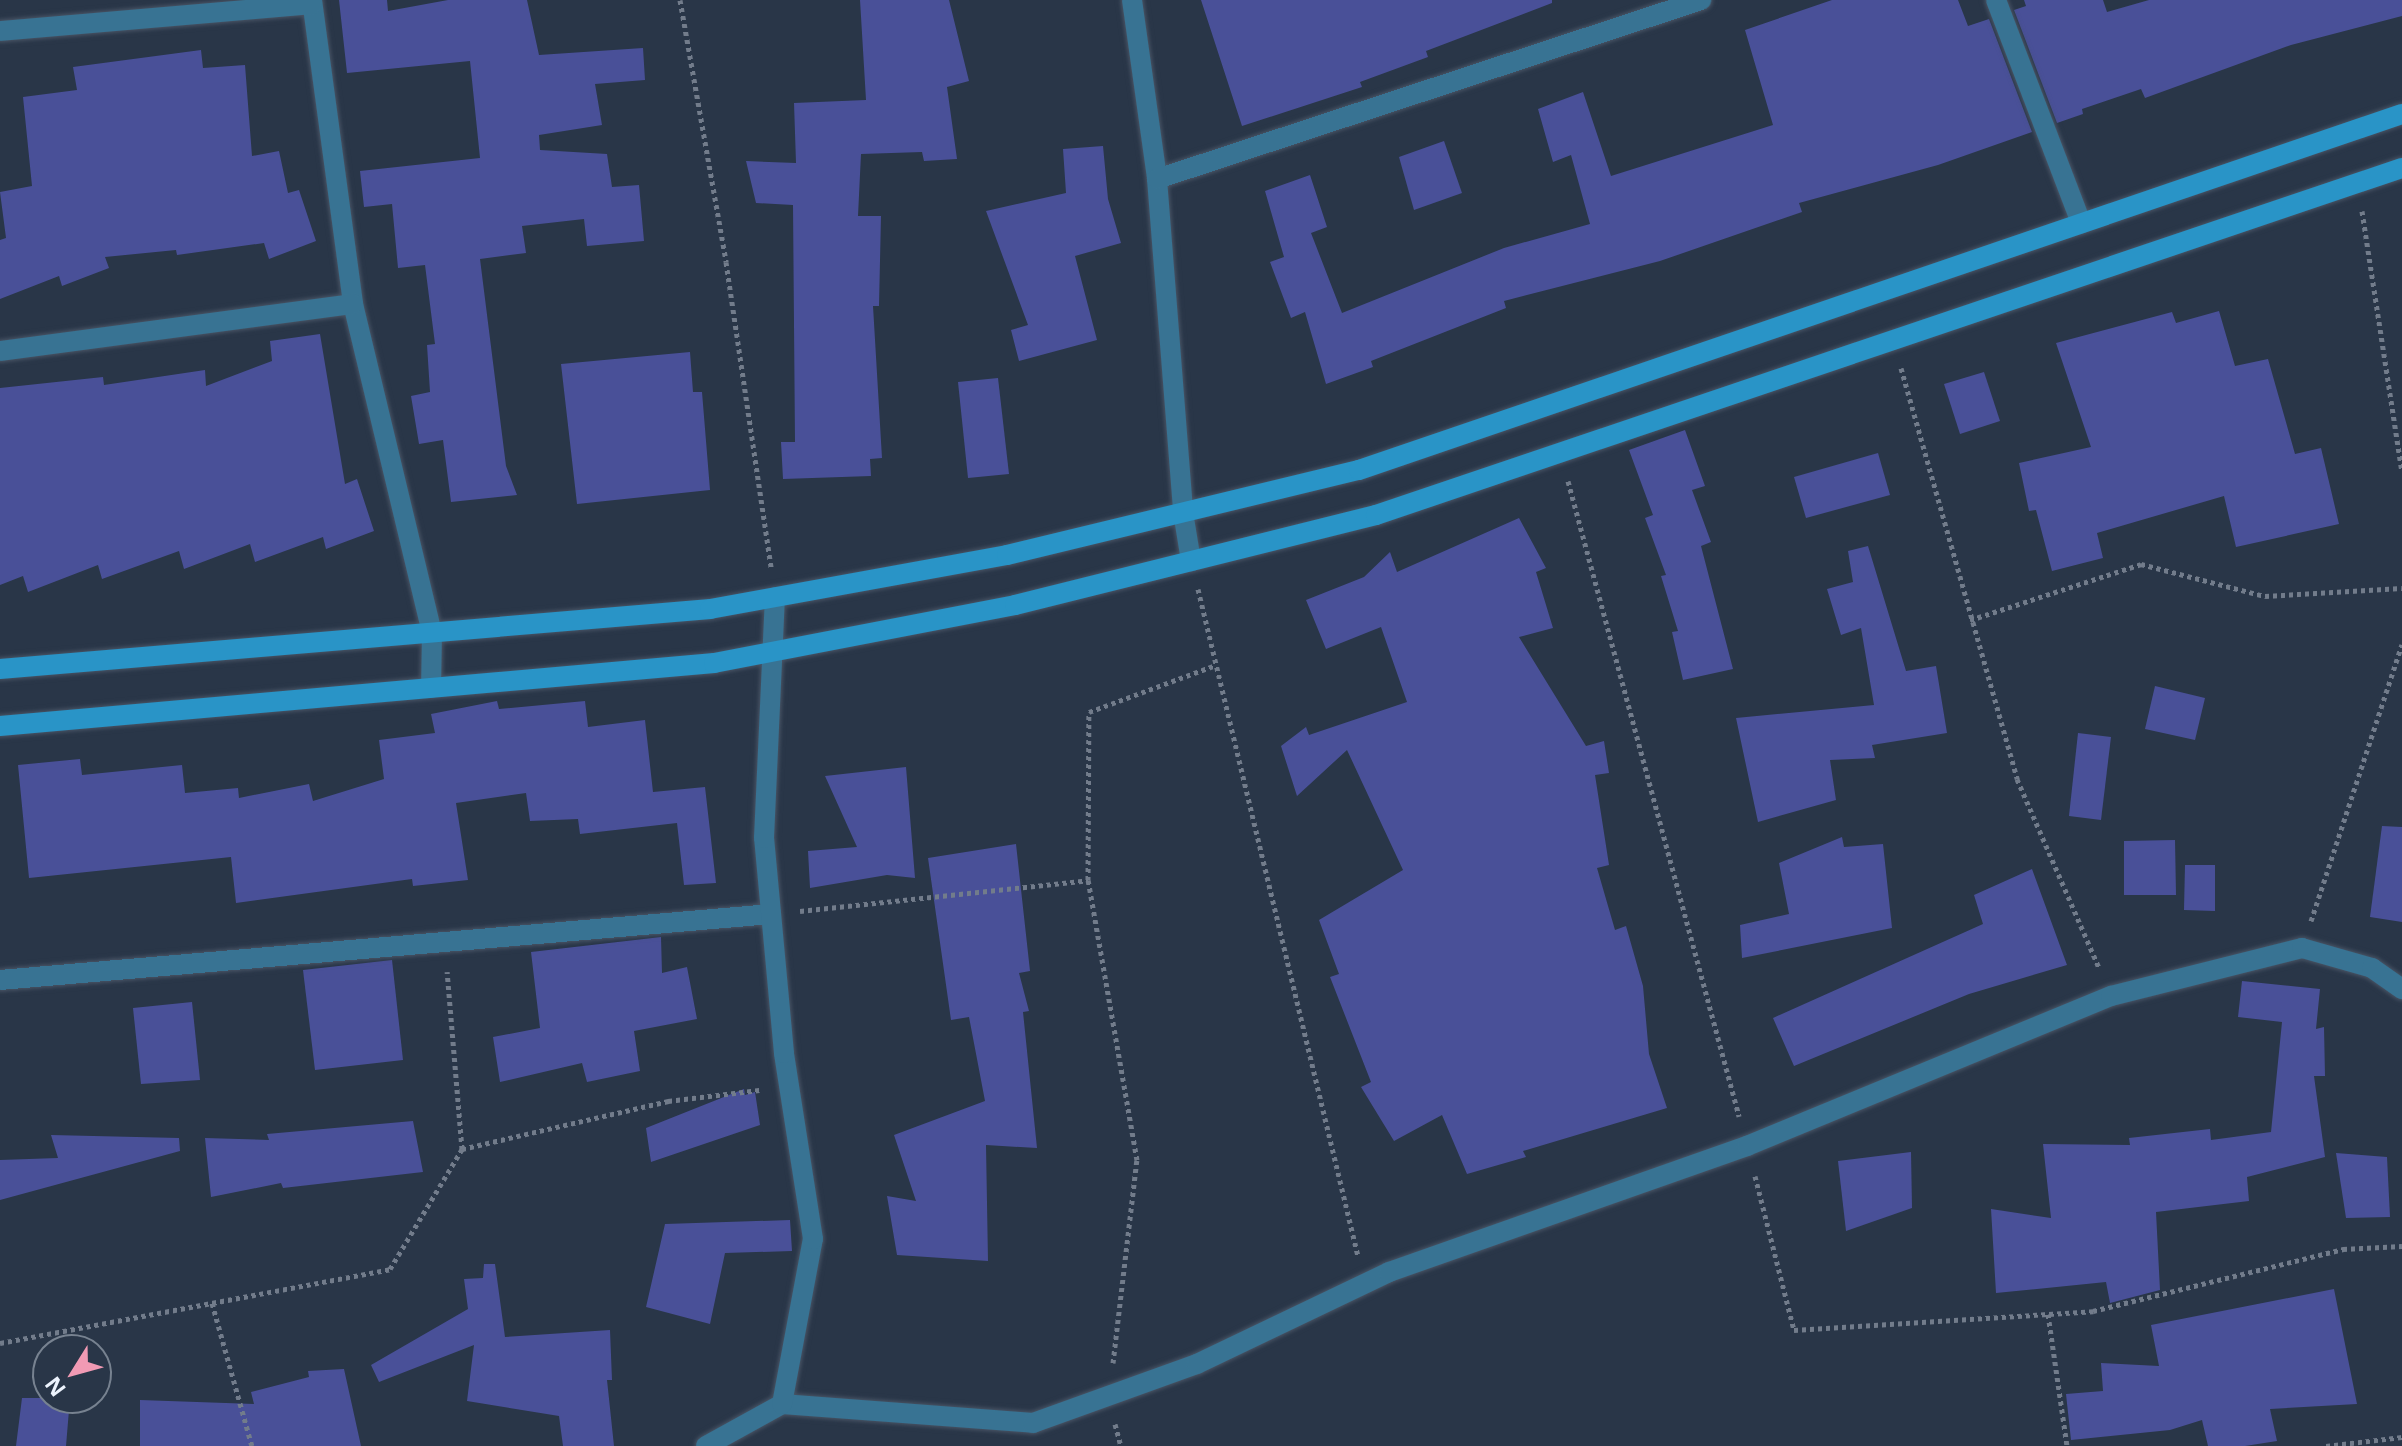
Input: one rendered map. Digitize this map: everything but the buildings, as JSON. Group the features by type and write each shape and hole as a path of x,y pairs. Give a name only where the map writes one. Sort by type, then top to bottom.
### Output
{"main road":[{"path":"0,669 710,609 1007,555 1359,470 2402,114"},
{"path":"0,726 714,663 1015,605 1376,515 2402,168"}],"street":[{"path":"1132,0 1157,179 1183,512 1191,561"},
{"path":"1157,179 1701,0"},
{"path":"1996,0 2081,223"},
{"path":"0,31 312,2 353,304 432,633 431,688"},
{"path":"0,351 353,304"},
{"path":"775,597 776,651 764,838 789,1087 813,1239 782,1404"},
{"path":"0,980 771,914"},
{"path":"706,1446 782,1404 1033,1423 1197,1364 1364,1284 1747,1146 2111,996 2302,948 2372,968 2402,989"}],"path":[{"path":"680,0 726,262 775,597"},
{"path":"2358,183 2402,472"},
{"path":"1893,340 2017,779 2111,996"},
{"path":"1561,453 1794,1330 2093,1311 2343,1249 2402,1246"},
{"path":"1191,561 1293,971 1364,1284"},
{"path":"1970,620 2141,564 2265,596 2402,588"},
{"path":"2302,948 2402,645"},
{"path":"1109,1395 1137,1160 1088,880 1089,712 1216,665"},
{"path":"771,914 1088,880"},
{"path":"0,1343 390,1269 462,1149 445,942"},
{"path":"462,1149 668,1101 789,1087"},
{"path":"212,1303 252,1446"},
{"path":"2048,1314 2067,1446"},
{"path":"2326,1446 2402,1437"}]}
